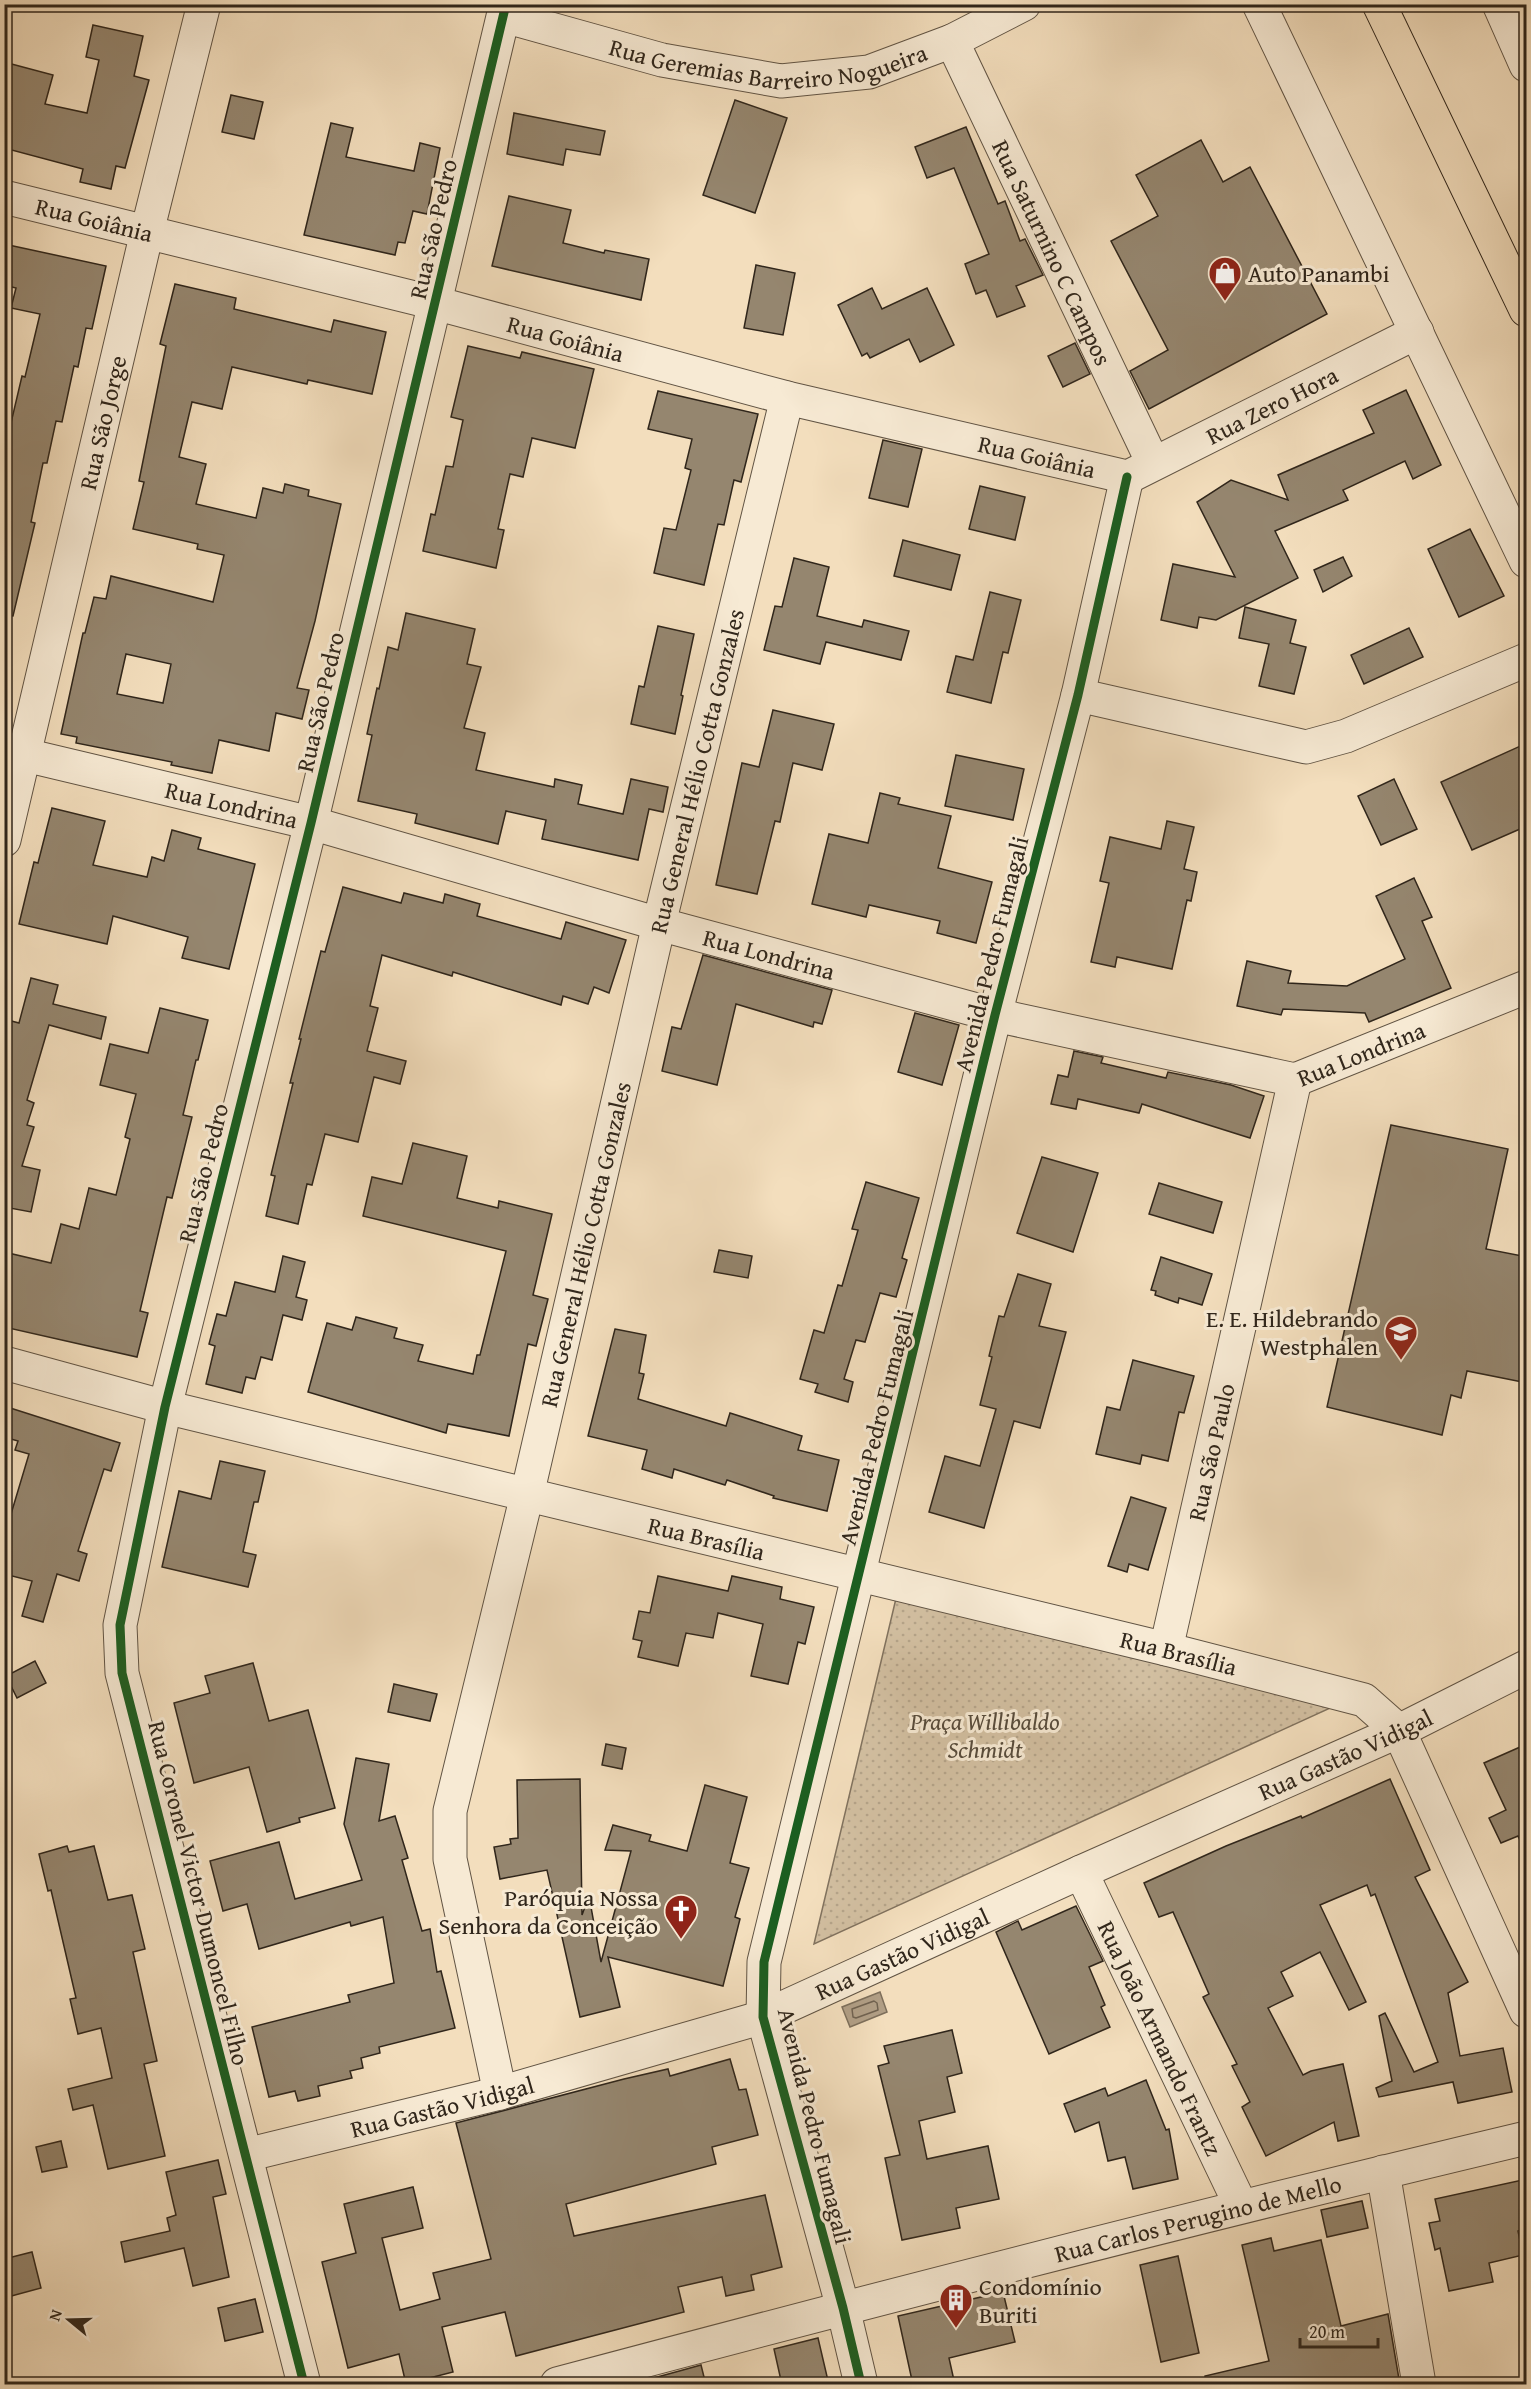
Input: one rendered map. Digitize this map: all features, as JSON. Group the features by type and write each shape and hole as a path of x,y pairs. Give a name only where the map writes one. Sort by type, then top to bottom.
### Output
{"highway":[{"path":"1379,4 1527,310"}],"street":[{"name":"Rua São Jorge","path":"4,840 15,753 204,4"},
{"name":"Rua Geremias Barreiro Nogueira","path":"505,10 662,60 781,81 868,72 952,41 1024,4"},
{"path":"1259,4 1527,561"},
{"path":"1499,4 1527,64"},
{"name":"Rua São Pedro","path":"165,1407 311,824 505,10"},
{"name":"Rua Saturnino C Campos","path":"952,41 1140,470"},
{"name":"Rua Goiânia","path":"4,197 435,303 787,398 1140,470"},
{"name":"Rua Zero Hora","path":"1140,470 1417,332"},
{"name":"Rua General Hélio Cotta Gonzales","path":"500,2093 450,1860 450,1811 527,1495 659,924 787,398"},
{"name":"Avenida Pedro Fumagali","path":"861,2385 843,2308 763,2017 764,1962 995,1015 1078,695 1140,470"},
{"path":"1078,695 1306,747 1346,736 1527,660"},
{"name":"Rua Londrina","path":"15,753 311,824 659,924 995,1015 1295,1080 1527,987"},
{"name":"Rua São Paulo","path":"1166,1649 1295,1080"},
{"name":"Rua Brasília","path":"4,1363 165,1407 1166,1649 1364,1700 1399,1731"},
{"name":"Rua Coronel Victor Dumoncel Filho","path":"165,1407 120,1625 122,1673 304,2385"},
{"name":"Rua Gastão Vidigal","path":"246,2155 500,2093 763,2017 1081,1872 1399,1731 1527,1667"},
{"path":"1399,1731 1527,2011"},
{"name":"Rua João Armando Frantz","path":"1081,1872 1241,2206"},
{"name":"Rua Carlos Perugino de Mello","path":"557,2385 843,2308 1241,2206 1527,2138"},
{"path":"1383,2172 1419,2385"}],"green space":[{"name":"Praça Willibaldo Schmidt","path":"898,1590 1339,1704 814,1944"}],"water":[{"path":"880,1992 887,2012 850,2027 842,2007"}],"building":[{"path":"93,25 143,36 134,76 149,80 125,168 116,166 111,189 80,182 83,169 4,148 4,62 53,75 45,104 87,113 99,60 86,57"},
{"path":"231,95 263,102 254,139 222,132"},
{"path":"735,100 787,118 755,213 703,195"},
{"path":"514,113 605,131 600,155 566,149 563,165 507,154"},
{"path":"331,123 353,128 346,157 414,171 420,143 440,148 427,214 413,211 405,243 398,242 395,255 304,235"},
{"path":"966,127 998,204 1005,201 1020,241 1025,239 1043,275 1016,286 1025,306 997,317 986,290 976,294 965,264 989,254 954,168 927,178 915,147"},
{"path":"1201,140 1223,182 1250,167 1327,314 1149,409 1130,371 1168,350 1111,241 1158,216 1136,175"},
{"path":"509,196 571,210 563,243 604,253 605,250 649,259 641,300 492,266"},
{"path":"4,244 106,266 92,329 86,328 78,367 74,366 62,422 56,421 47,463 43,463 31,522 35,523 13,616 4,615 4,422 11,423 40,314 11,308 16,288 4,285"},
{"path":"756,265 795,273 783,335 744,328"},
{"path":"175,284 236,298 234,309 331,332 334,320 386,332 372,394 308,380 307,384 232,367 222,409 192,402 179,457 206,464 196,504 256,518 263,488 283,493 285,484 309,490 308,496 341,504 315,621 297,688 309,690 302,719 276,713 269,751 219,740 212,773 171,765 172,762 76,743 77,737 61,734 83,633 85,633 94,597 106,599 111,576 213,602 224,555 197,549 198,544 133,529 144,482 139,481 166,346 160,344","holes":["126,654 171,664 163,703 117,694"]},
{"path":"872,288 882,309 927,288 954,345 920,362 909,339 870,358 867,353 862,356 838,305"},
{"path":"1075,343 1090,374 1063,387 1048,356"},
{"path":"468,346 520,358 522,352 594,369 575,448 532,438 523,477 510,474 498,529 504,530 496,568 423,551 431,514 435,515 446,466 453,467 463,420 451,417"},
{"path":"1406,390 1441,465 1413,479 1405,461 1343,490 1348,500 1275,531 1298,578 1216,620 1199,617 1197,628 1161,620 1173,564 1235,577 1197,502 1231,480 1288,500 1278,475 1374,433 1363,410"},
{"path":"658,391 758,414 741,482 734,480 724,525 718,524 704,585 654,573 664,528 676,530 691,470 685,468 692,439 648,429"},
{"path":"883,440 922,449 908,507 869,498"},
{"path":"980,486 1025,497 1015,540 969,529"},
{"path":"1470,529 1504,596 1459,617 1428,549"},
{"path":"903,540 960,555 951,590 894,576"},
{"path":"1343,557 1352,576 1323,592 1314,570"},
{"path":"794,558 829,567 817,616 862,627 864,620 909,631 901,660 826,642 820,664 764,650 775,606 782,607"},
{"path":"990,592 1021,600 1008,653 1003,652 991,703 947,692 956,656 973,660"},
{"path":"1245,607 1296,620 1290,643 1306,647 1294,694 1259,686 1269,644 1239,638"},
{"path":"406,613 475,629 467,664 481,667 464,728 485,733 476,770 554,787 555,779 582,785 578,804 623,814 631,779 668,787 663,812 649,809 638,860 542,839 546,820 506,811 498,844 415,823 417,814 358,801 372,735 367,734 377,688 379,689 388,647 398,650"},
{"path":"658,626 694,634 675,734 631,724 639,686 644,687"},
{"path":"1409,628 1423,657 1364,684 1351,655"},
{"path":"773,710 834,724 822,770 793,763 780,822 775,821 757,894 716,885 742,763 759,767"},
{"path":"1527,743 1527,826 1472,850 1441,782"},
{"path":"956,755 1024,769 1013,820 945,806"},
{"path":"1394,779 1417,829 1381,845 1358,796"},
{"path":"880,793 900,798 898,804 951,816 938,868 992,882 976,943 937,933 940,921 869,905 866,917 812,904 829,834 868,843"},
{"path":"52,808 105,821 93,865 147,877 152,857 164,861 172,830 201,838 198,849 255,864 229,969 182,958 188,937 113,916 107,944 19,924 34,862 38,863"},
{"path":"1167,821 1194,827 1184,869 1197,872 1191,901 1187,900 1172,969 1117,957 1115,967 1091,962 1109,883 1100,881 1110,837 1161,849"},
{"path":"1414,878 1432,917 1422,921 1451,988 1369,1022 1365,1013 1283,1009 1281,1015 1237,1006 1247,961 1291,971 1288,983 1347,986 1405,959 1376,896"},
{"path":"343,887 401,903 404,893 443,903 445,894 480,904 477,916 561,939 566,922 626,940 609,993 594,987 588,1004 563,996 561,1005 453,972 452,976 382,955 370,1006 378,1008 367,1051 406,1061 400,1084 374,1077 358,1142 325,1134 312,1185 307,1184 298,1224 266,1216 275,1176 271,1175 293,1083 290,1083 301,1039 299,1039 321,951 325,952"},
{"path":"703,955 832,990 822,1024 814,1022 813,1027 736,1004 717,1085 662,1071 672,1027 681,1029"},
{"path":"31,978 58,985 53,1004 106,1017 101,1039 49,1025 27,1100 34,1103 27,1125 34,1127 22,1166 40,1170 31,1212 4,1207 4,1019 19,1023"},
{"path":"160,1008 208,1020 183,1115 192,1117 172,1198 167,1197 140,1311 148,1313 137,1357 4,1327 4,1252 51,1263 61,1224 79,1229 89,1188 116,1195 130,1139 125,1137 136,1094 100,1085 110,1044 148,1053"},
{"path":"915,1013 959,1025 942,1085 898,1072"},
{"path":"1074,1051 1103,1057 1101,1063 1166,1078 1168,1072 1231,1085 1264,1096 1250,1138 1142,1104 1139,1113 1078,1099 1076,1109 1051,1104 1058,1075 1068,1077"},
{"path":"1391,1125 1508,1149 1486,1249 1527,1257 1527,1383 1467,1371 1461,1398 1451,1395 1442,1435 1327,1407"},
{"path":"413,1143 467,1156 457,1198 498,1208 499,1201 552,1214 533,1295 548,1299 536,1346 528,1344 509,1436 448,1424 446,1433 308,1392 327,1323 352,1330 356,1317 397,1328 394,1338 423,1345 418,1361 473,1374 477,1355 480,1355 506,1251 363,1216 372,1177 402,1184"},
{"path":"1042,1157 1098,1173 1073,1252 1017,1233"},
{"path":"866,1182 919,1198 902,1258 907,1260 896,1297 880,1293 865,1342 856,1340 844,1379 853,1382 848,1402 815,1392 818,1384 800,1379 814,1330 824,1333 838,1285 842,1286 858,1230 852,1229"},
{"path":"1159,1183 1222,1202 1213,1233 1149,1214"},
{"path":"719,1250 752,1256 748,1278 714,1272"},
{"path":"283,1256 305,1262 296,1297 307,1300 302,1320 283,1315 272,1360 261,1357 255,1379 246,1377 242,1393 206,1384 215,1346 209,1344 217,1314 226,1316 235,1282 275,1292"},
{"path":"1161,1257 1212,1274 1202,1305 1179,1298 1178,1303 1155,1295 1156,1291 1151,1290"},
{"path":"1018,1274 1051,1284 1039,1326 1066,1332 1040,1428 1014,1421 984,1528 929,1512 945,1456 980,1466 996,1409 980,1405 992,1357 989,1356 999,1316 1004,1317"},
{"path":"615,1329 646,1335 639,1373 644,1374 638,1399 726,1426 730,1413 802,1436 798,1450 839,1460 827,1511 773,1498 774,1496 727,1480 725,1485 674,1469 672,1478 642,1469 647,1450 588,1436"},
{"path":"1133,1360 1194,1376 1184,1413 1179,1412 1168,1461 1142,1455 1140,1464 1096,1454 1107,1407 1120,1410"},
{"path":"4,1406 120,1443 111,1471 104,1469 78,1551 87,1554 79,1581 57,1574 43,1622 22,1616 32,1581 4,1574 4,1523 8,1524 29,1454 15,1450 18,1441 4,1437"},
{"path":"220,1461 265,1471 258,1502 254,1502 243,1552 256,1555 248,1587 162,1567 179,1491 211,1499"},
{"path":"1131,1497 1166,1508 1148,1570 1129,1564 1127,1572 1108,1566"},
{"path":"658,1576 728,1591 732,1576 782,1587 780,1599 814,1607 805,1644 798,1642 788,1684 751,1676 763,1624 718,1613 713,1638 686,1633 678,1666 638,1657 642,1641 633,1639 639,1611 650,1613"},
{"path":"35,1661 46,1683 17,1698 6,1676"},
{"path":"253,1663 269,1721 308,1710 335,1808 299,1818 300,1822 267,1832 249,1767 194,1783 174,1703 210,1693 205,1676"},
{"path":"394,1684 437,1694 430,1721 388,1712"},
{"path":"606,1744 626,1748 622,1769 602,1765"},
{"path":"1527,1744 1527,1855 1518,1836 1501,1843 1489,1818 1506,1810 1484,1763"},
{"path":"356,1758 389,1764 379,1821 395,1816 408,1858 402,1860 422,1931 430,1929 437,1972 441,1971 455,2028 379,2047 380,2053 361,2058 363,2068 350,2071 352,2078 318,2086 320,2096 298,2101 295,2091 269,2097 252,2027 350,2002 348,1995 394,1983 383,1917 351,1926 350,1922 259,1949 247,1904 223,1911 210,1861 279,1842 295,1899 362,1880 344,1824"},
{"path":"580,1779 582,1915 589,1896 601,1962 631,1851 605,1850 613,1825 651,1835 649,1841 687,1851 705,1785 747,1797 730,1863 749,1868 735,1917 740,1919 723,1986 608,1957 620,2007 580,2017 547,1870 500,1879 494,1847 511,1844 510,1839 518,1838 517,1780"},
{"path":"1390,1779 1430,1870 1415,1877 1468,1982 1448,1993 1460,2056 1503,2048 1512,2092 1458,2103 1453,2082 1379,2097 1376,2088 1392,2081 1379,2016 1385,2013 1414,2072 1438,2062 1375,1894 1371,1896 1367,1885 1320,1905 1366,2002 1349,2010 1320,1952 1281,1972 1293,1996 1268,2008 1303,2075 1343,2064 1359,2136 1338,2141 1334,2122 1266,2156 1242,2107 1250,2102 1232,2066 1237,2064 1203,1997 1209,1994 1173,1912 1159,1917 1144,1883 1226,1846 1301,1816 1302,1818"},
{"path":"67,1846 69,1852 94,1846 108,1900 132,1895 145,1949 133,1952 157,2061 144,2064 165,2156 108,2169 93,2105 73,2110 68,2089 112,2078 101,2028 78,2034 70,1999 76,1998 51,1890 48,1891 39,1854"},
{"path":"1076,1906 1103,1961 1089,1967 1105,2005 1101,2007 1110,2027 1049,2054 996,1932 1018,1921 1022,1930"},
{"path":"952,2030 962,2073 947,2077 955,2112 919,2121 927,2159 988,2146 999,2199 956,2208 960,2228 902,2240 885,2158 900,2155 878,2066 889,2063 884,2046"},
{"path":"730,2059 739,2090 746,2089 758,2135 712,2147 716,2164 566,2204 574,2236 765,2195 782,2267 751,2275 754,2290 726,2296 722,2277 678,2287 684,2312 516,2356 505,2312 442,2327 453,2372 406,2384 399,2354 348,2368 322,2262 356,2253 344,2204 413,2187 423,2228 382,2238 400,2310 440,2299 433,2273 491,2259 456,2123 624,2079 668,2069 670,2076"},
{"path":"1146,2080 1166,2130 1169,2129 1178,2179 1133,2189 1125,2157 1108,2161 1099,2122 1075,2132 1064,2104 1105,2088 1108,2096"},
{"path":"61,2141 67,2167 42,2172 36,2147"},
{"path":"218,2160 226,2194 213,2197 229,2277 193,2286 184,2248 125,2262 121,2242 170,2231 167,2218 176,2215 166,2172"},
{"path":"1527,2179 1527,2228 1518,2231 1523,2255 1489,2263 1493,2282 1449,2291 1440,2248 1435,2250 1429,2223 1440,2221 1435,2199"},
{"path":"1362,2201 1368,2228 1327,2237 1321,2210"},
{"path":"1271,2238 1274,2251 1321,2240 1341,2326 1388,2314 1400,2385 1206,2385 1205,2376 1269,2361 1242,2245"},
{"path":"32,2252 41,2288 4,2298 4,2259"},
{"path":"1178,2256 1199,2353 1161,2362 1140,2265"},
{"name":"Condomínio Buriti","path":"1003,2292 1015,2342 949,2358 955,2385 913,2385 898,2316"},
{"path":"255,2299 263,2332 225,2341 218,2308"},
{"path":"818,2338 829,2385 782,2385 774,2349"},
{"path":"701,2365 706,2385 628,2385 683,2370"}],"cycle path":[{"path":"304,2384 122,1673 120,1625 165,1407 311,823 506,4"},
{"path":"861,2384 843,2308 763,2017 764,1962 995,1015 1078,695 1127,477"}],"place":[{"name":"Auto Panambi","path":"1225,302"},
{"name":"E. E. Hildebrando Westphalen","path":"1401,1361"},
{"name":"Paróquia Nossa Senhora da Conceição","path":"681,1940"},
{"name":"Condomínio Buriti","path":"956,2329"}]}
